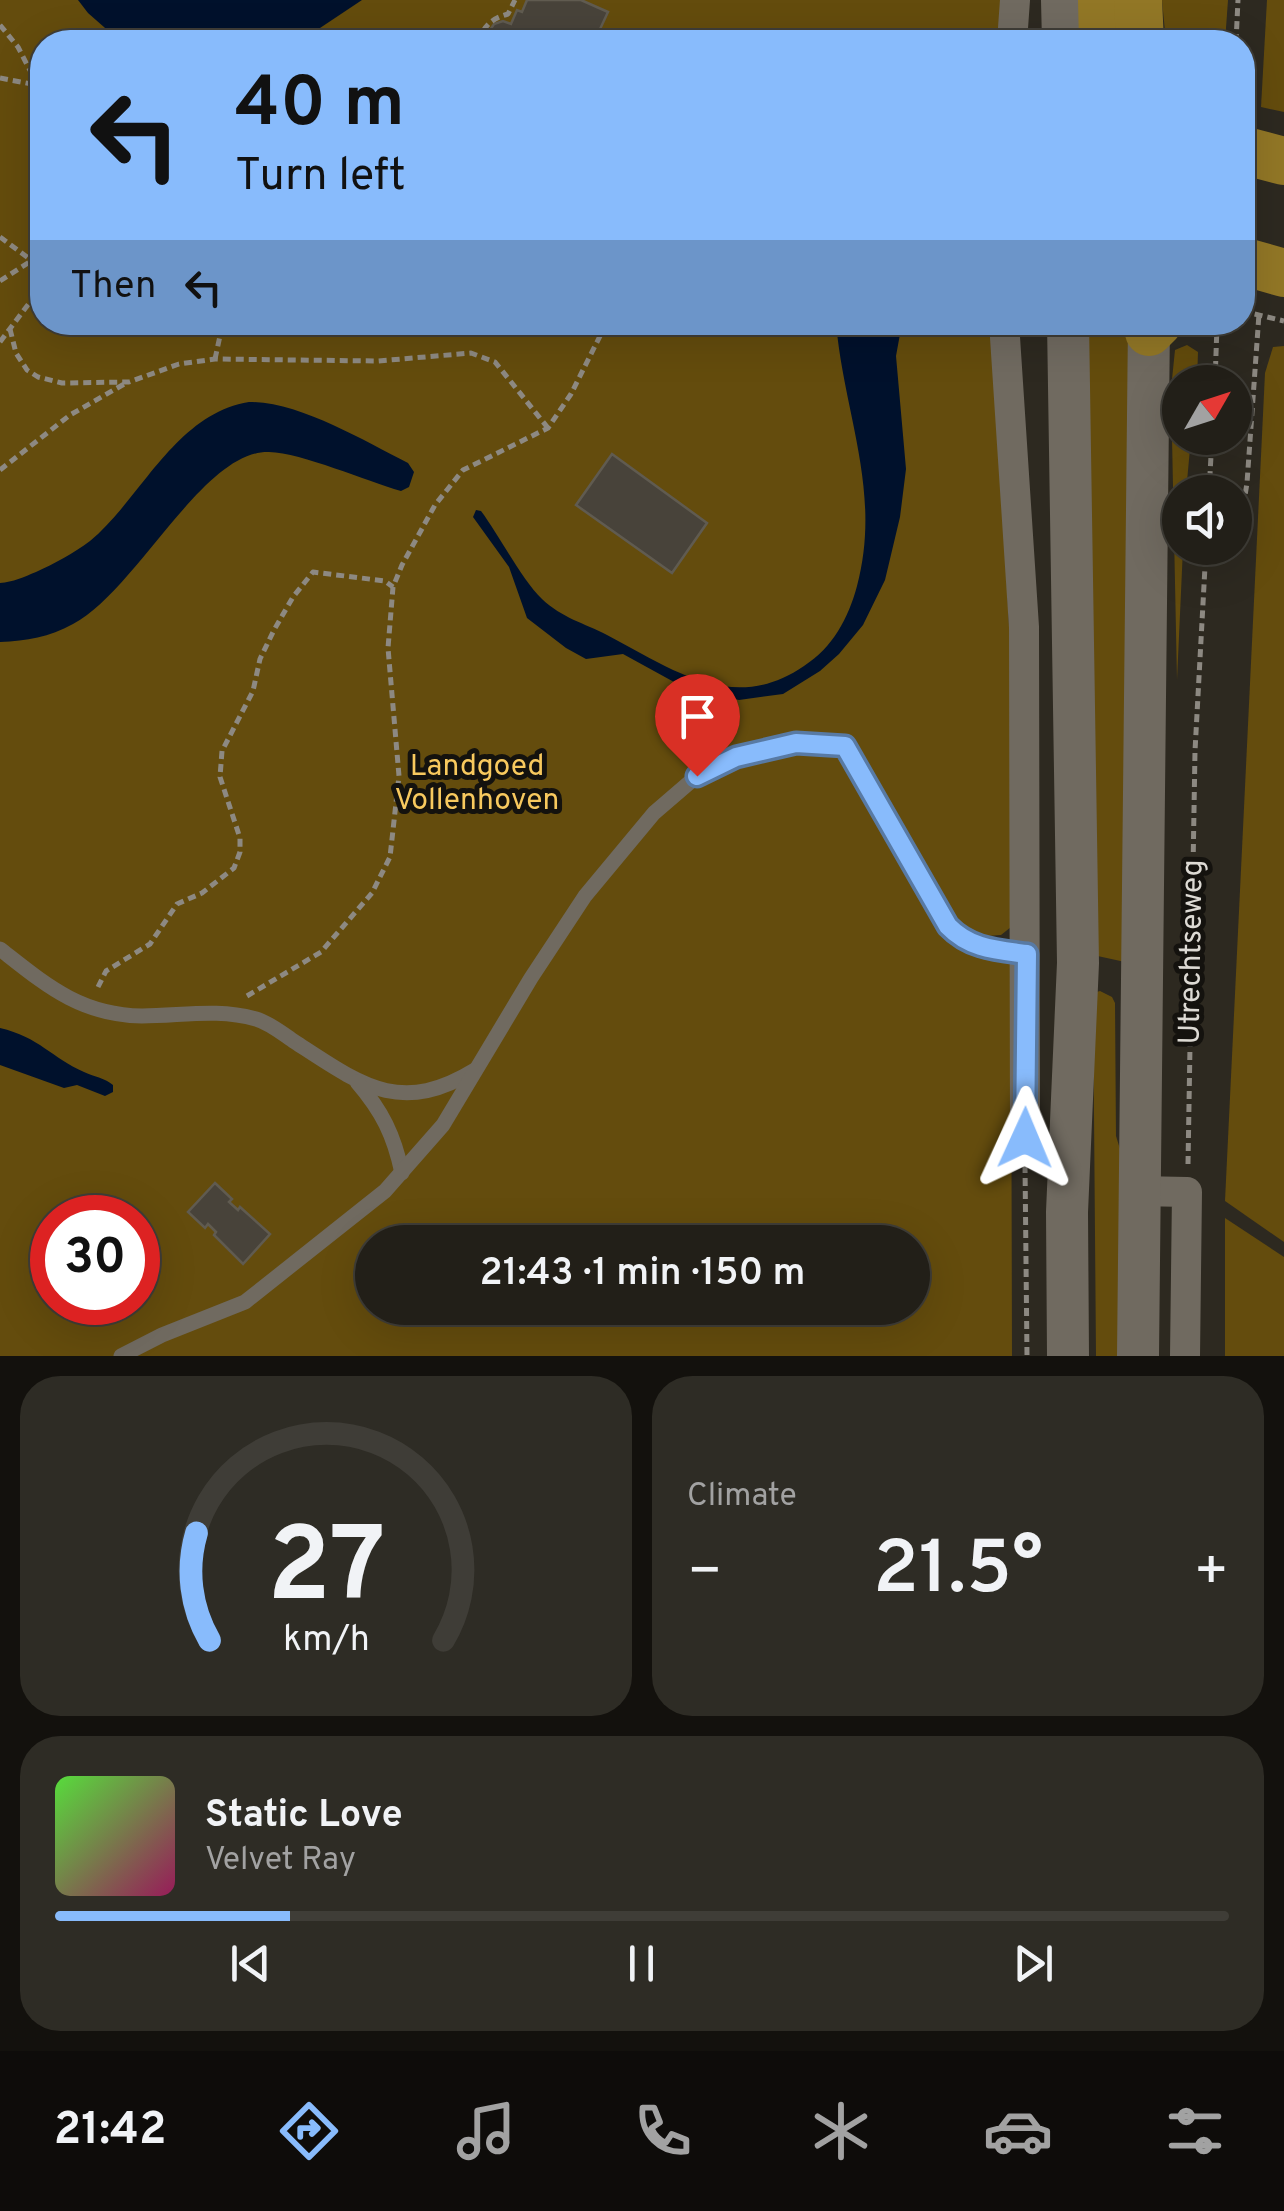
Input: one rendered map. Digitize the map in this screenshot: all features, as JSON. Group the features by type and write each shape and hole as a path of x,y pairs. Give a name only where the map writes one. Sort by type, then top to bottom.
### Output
{"main road":[{"path":"1062,0 1063,30"},
{"path":"1102,0 1103,30"},
{"path":"1138,0 1139,30"},
{"path":"1255,153 1284,161"},
{"path":"1255,265 1284,273"},
{"path":"1068,335 1078,963 1067,1212 1068,1356"},
{"name":"Utrechtseweg","path":"1138,1356 1152,335"},
{"name":"Utrechtseweg","path":"1078,963 1143,976"}],"street":[{"path":"1013,30 1014,0"},
{"path":"1005,335 1024,627 1025,1138"},
{"name":"Utrechtseweg","path":"1027,954 1078,963"},
{"path":"1138,1191 1187,1192 1185,1356"}],"lane":[{"path":"121,1356 245,1302 386,1190 443,1125 585,896 654,812 697,776 736,757 796,743 845,746 948,926 974,946 1027,954"},
{"path":"0,949 48,988 87,1007 142,1016 223,1011 261,1020 357,1082 379,1107 394,1137 402,1173"},
{"path":"357,1082 416,1096 447,1088 480,1068"}],"path":[{"path":"483,30 492,19 508,14 515,0"},
{"path":"1237,30 1238,0"},
{"path":"0,25 30,68"},
{"path":"0,78 30,84"},
{"path":"0,237 30,259"},
{"path":"0,281 30,261"},
{"path":"0,342 30,302"},
{"path":"1255,313 1284,322"},
{"path":"1248,475 1259,314"},
{"path":"10,329 20,362 38,377 62,383 128,382"},
{"path":"215,359 220,335"},
{"path":"223,1011 321,952 372,894 390,857 399,776 388,648 393,587 435,505 462,470 548,428 571,394 600,335"},
{"path":"1215,365 1217,335"},
{"path":"0,470 70,415 128,382 180,364 215,359 378,361 471,353 495,362 548,428"},
{"name":"Utrechtseweg","path":"1187,1192 1195,751 1205,565"},
{"path":"87,1007 106,971 150,944 177,904 202,892 234,868 240,838 220,777 222,751 253,691 260,659 293,597 313,572 385,581 393,587"},
{"path":"1025,1138 1028,1356"}],"green space":[{"name":"Landgoed Vollenhoven","path":"0,0 1003,0 1002,30 30,30 30,335 994,335 1011,663 1011,927 1001,935 987,936 987,953 1000,955 1011,965 1012,1356 0,1356"},
{"path":"1162,0 1228,0 1226,30 1165,30"},
{"path":"1267,0 1284,0 1284,112 1261,107"},
{"path":"1084,335 1132,335 1125,962 1093,955"},
{"path":"1187,345 1198,352 1198,365 1173,365 1175,350"},
{"path":"1284,346 1284,1242 1225,1201 1265,373 1273,347"},
{"path":"1172,455 1189,455 1188,475 1173,475"},
{"path":"1175,565 1182,565 1177,680"},
{"path":"1100,991 1115,1003 1116,1136 1124,1162 1123,1356 1096,1356 1093,993"},
{"path":"1225,1218 1284,1257 1284,1356 1225,1356"}],"water":[{"path":"78,0 362,0 315,30 107,30"},
{"path":"837,335 900,335 896,356 906,469 900,517 885,580 863,625 820,671 783,694 739,700 674,682 623,654 586,659 527,618 509,567 473,517 476,510 481,511 527,581 550,606 679,673 728,687 752,687 778,680 804,666 823,650 844,621 864,551 863,485"},
{"path":"249,402 310,415 408,463 414,472 409,487 401,491 283,454 269,452 244,457 195,497 97,607 55,632 0,642 0,583 43,569 90,541 180,440 223,410"},
{"path":"0,1028 25,1037 107,1081 113,1085 113,1092 105,1096 77,1085 64,1088 0,1065"}],"building":[{"path":"527,0 581,0 608,12 600,30 490,30 503,21 511,24 517,10 522,12"},
{"path":"612,454 707,523 672,573 576,505"},
{"path":"215,1183 232,1199 229,1202 270,1234 243,1264 208,1224 205,1228 188,1212"}],"route":[{"path":"697,776 736,757 796,743 845,746 948,926 974,946 1027,954 1025,1138"}]}
